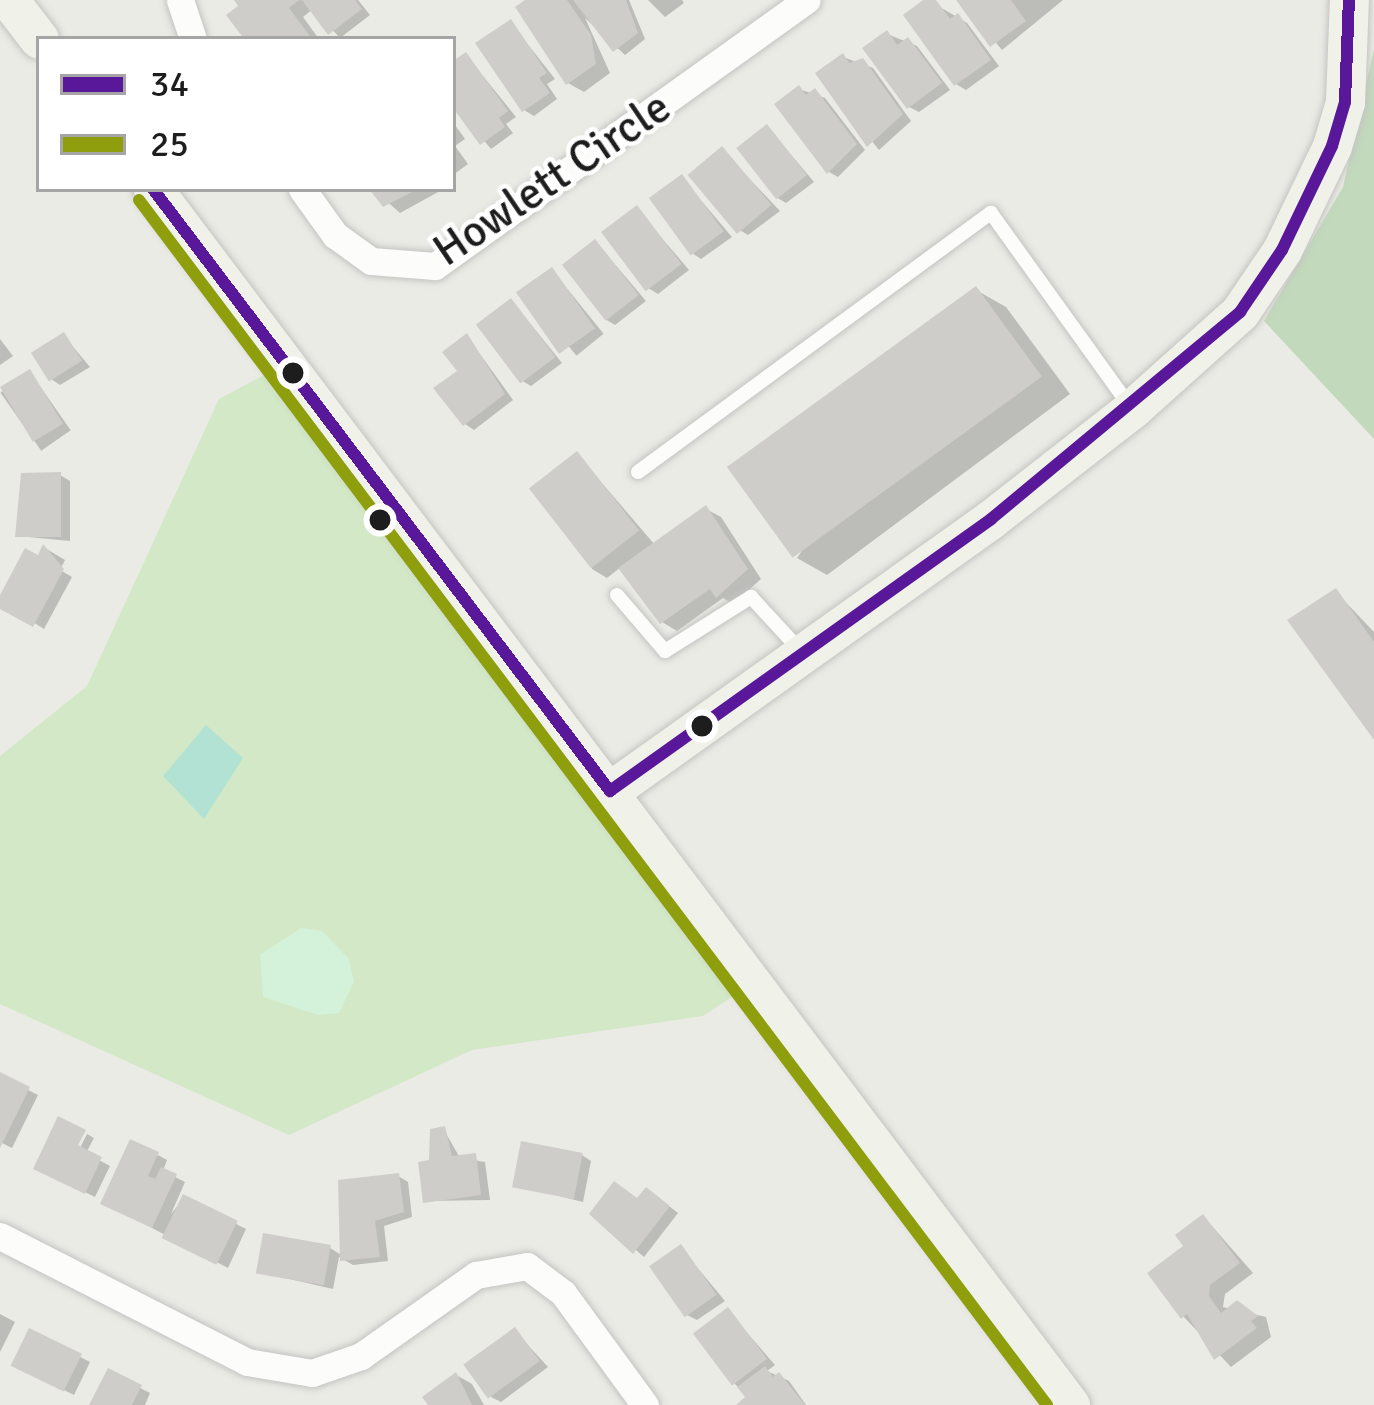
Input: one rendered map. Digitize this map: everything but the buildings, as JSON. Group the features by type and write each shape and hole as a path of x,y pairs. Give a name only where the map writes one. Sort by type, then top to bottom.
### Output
{"main road":[{"path":"9,0 36,36"},
{"path":"610,791 804,654 1132,410 1240,312 1282,250 1345,102 1349,0"},
{"path":"155,192 1070,1405"}],"street":[{"path":"179,0 192,36"},
{"name":"Howlett Circle","path":"304,192 335,235 371,261 435,266 807,0"},
{"path":"0,1236 247,1362 312,1373 361,1356 476,1275 527,1266 563,1293 645,1405"}],"lane":[{"path":"638,472 991,213 1132,410"},
{"path":"617,595 665,652 752,597 804,654"}],"green space":[{"path":"1374,49 1374,439 1264,321 1343,187"},
{"path":"264,375 732,997 703,1016 472,1050 289,1135 0,1004 0,756 87,686 219,399"},
{"path":"206,725 243,758 204,819 163,776"},
{"path":"301,928 322,931 349,959 354,982 339,1013 318,1015 263,997 260,955"}],"transit line":[{"name":"34","path":"155,192 610,791 991,519 1240,312 1282,250 1332,146 1345,102 1349,0"},
{"name":"25","path":"139,200 1047,1405"}]}
